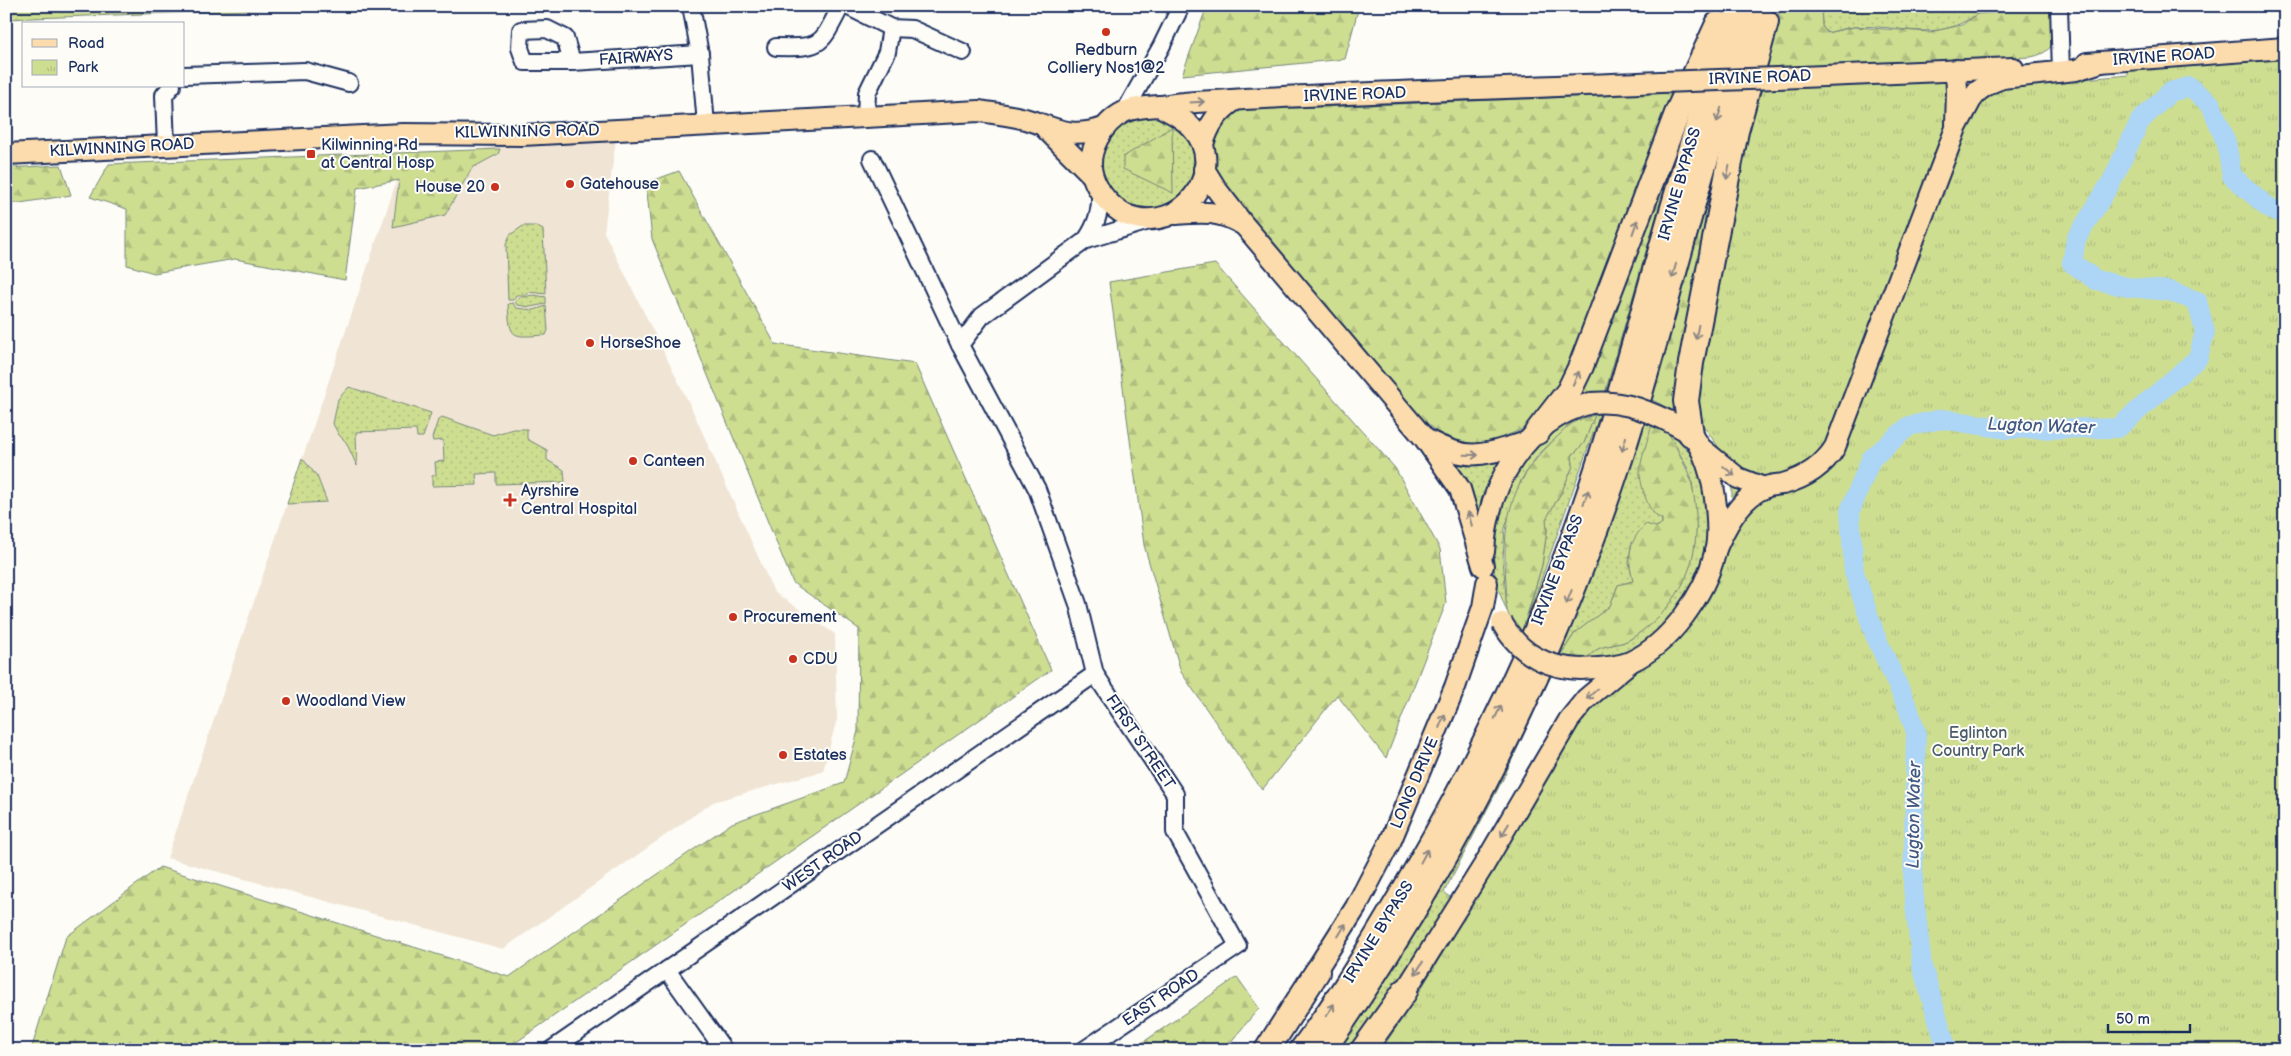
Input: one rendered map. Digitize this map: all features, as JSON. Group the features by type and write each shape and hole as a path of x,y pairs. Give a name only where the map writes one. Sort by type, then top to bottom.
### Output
{"highway":[{"path":"1532,437 1569,391 1581,366 1678,111 1726,6"},
{"path":"1731,51 1740,6"},
{"path":"1731,51 1760,6"},
{"path":"1695,440 1686,401 1691,363 1736,131 1770,6"},
{"name":"IRVINE BYPASS","path":"1302,1050 1344,988 1417,869 1459,793 1520,667 1563,563 1601,456 1695,133 1731,51"},
{"name":"IRVINE BYPASS","path":"1323,1050 1357,1001 1422,899 1506,740 1564,608 1620,460 1731,51"},
{"path":"1267,1050 1317,972"},
{"path":"1363,1050 1405,991"}],"main road":[{"name":"IRVINE ROAD","path":"1157,106 1235,100 1662,82 1965,70 2062,69 2101,62 2285,48"},
{"path":"1368,1050 1484,865 1569,720 1586,699 1630,662 1651,649 1682,618 1699,593 1724,530 1734,514 1746,501 1770,487 1797,480 1822,464 1829,456 1839,439 1956,128 1971,100 1984,86 2002,78 2062,69"},
{"path":"1965,70 1971,100"},
{"path":"1956,128 1957,91 1965,70"},
{"path":"1166,217 1188,204 1199,190 1204,169 1203,144 1208,128 1216,115 1235,100"},
{"path":"1203,144 1193,128 1182,118 1157,106 1125,112 1104,128 1095,144 1092,160 1096,183 1110,204 1124,214 1141,219 1214,212 1228,216 1244,225"},
{"name":"KILWINNING ROAD","path":"6,154 403,134 522,134 978,111 1026,119 1045,127 1078,134 1104,128"},
{"name":"KILWINNING ROAD","path":"1045,127 1096,183"},
{"path":"1204,169 1216,190 1244,225 1425,439 1460,489 1496,612 1516,643 1532,657 1559,667 1581,669 1630,662"},
{"path":"1425,439 1448,451 1473,456 1532,437 1574,408 1603,402 1634,406 1666,420 1695,440 1738,478 1770,487"},
{"name":"LONG DRIVE","path":"1256,1050 1317,972 1356,907 1391,840 1424,766 1483,607 1486,531 1494,495 1511,460 1532,437"},
{"path":"1695,440 1708,467 1715,497 1716,551"}],"street":[{"path":"691,6 700,54 706,125"},
{"path":"776,47 804,48 818,43 823,39 841,6"},
{"path":"847,6 891,28 912,29 963,52"},
{"path":"1125,112 1162,47 1181,6"},
{"path":"2060,6 2062,69"},
{"path":"866,118 867,93 887,52 891,28"},
{"name":"FAIRWAYS","path":"572,62 700,54"},
{"path":"1148,70 1148,88 1157,106"},
{"path":"185,75 306,72 349,82"},
{"path":"166,146 164,95 170,88"},
{"path":"872,159 960,345 1037,489 1078,604 1095,674"},
{"path":"1086,240 1094,229 1100,212 1096,183"},
{"path":"960,345 982,316 1086,240 1103,233 1166,217"},
{"name":"FIRST STREET","path":"1095,674 1175,794 1175,832 1238,946"},
{"name":"WEST ROAD","path":"556,1048 1095,674"},
{"name":"EAST ROAD","path":"1084,1050 1238,946"},
{"path":"667,970 724,1050"}],"shaded area":[{"name":"Ayrshire Central Hospital","path":"618,123 604,232 691,407 774,592 835,634 837,719 823,771 713,802 503,949 167,858 402,165"}],"green space":[{"path":"6,6 361,6 6,19"},
{"path":"1207,6 1359,6 1345,59 1182,75"},
{"path":"1781,6 1821,6 1822,26 1827,33 1854,27 1930,32 1962,25 1977,14 2004,12 2007,6 2053,6 2054,39 2047,50 2031,57 1762,68"},
{"path":"1821,6 1977,6 1977,14 1946,29 1931,31 1853,27 1827,33 1822,26"},
{"name":"Eglinton Country Park","path":"2285,57 2285,1050 1381,1050 1415,999 1588,709 1660,654 1708,595 1731,540 1732,490 1722,452 1697,417 1693,394 1754,91 1844,82 1927,80 2003,86 2128,75 2128,71 2188,63"},
{"path":"1676,93 1578,359 1544,409 1521,430 1479,446 1463,445 1445,440 1398,395 1250,220 1218,177 1211,147 1217,127 1234,113 1241,110"},
{"path":"1148,116 1166,119 1181,129 1191,144 1194,162 1191,180 1181,195 1166,205 1148,208 1130,205 1115,195 1105,180 1102,162 1105,144 1115,129 1130,119"},
{"path":"1687,121 1689,121 1607,394 1605,393 1666,180 1663,179"},
{"path":"1172,127 1173,193 1123,169 1123,157"},
{"path":"500,149 498,154 472,168 445,215 393,227 399,180 357,188 345,280 235,259 154,273 127,265 127,209 90,197 109,164"},
{"path":"61,165 71,195 20,203 6,203 6,168"},
{"path":"679,171 775,344 915,364 1051,670 505,1050 31,1050 66,937 160,867 509,977 732,823 844,783 858,731 859,629 793,583 652,239 646,183"},
{"path":"1663,179 1667,179 1605,393 1585,395 1582,387 1597,358"},
{"path":"1702,202 1714,204 1678,403 1672,410 1650,399"},
{"path":"523,226 536,226 543,230 546,294 529,292 525,295 516,295 513,300 508,300 506,245 510,235"},
{"path":"1215,264 1395,468 1440,549 1446,603 1386,758 1337,695 1262,790 1181,672 1144,545 1109,282"},
{"path":"533,295 546,297 546,304 530,307 517,305 515,302 517,298"},
{"path":"513,303 516,308 534,310 546,306 548,330 546,335 519,336 515,334 510,324 508,304"},
{"path":"349,387 431,413 423,437 417,437 416,430 356,432 357,466 346,442 339,435 333,424 338,399"},
{"path":"1600,414 1525,625 1542,565 1547,531 1546,519 1561,493 1573,466 1572,456 1584,443 1595,415"},
{"path":"1595,415 1584,443 1572,456 1573,466 1561,493 1546,519 1547,530 1542,565 1522,632 1511,618 1506,607 1505,543 1511,507 1525,474 1551,443 1571,424 1580,419"},
{"path":"442,417 493,435 513,429 527,429 527,439 547,450 547,460 564,470 565,482 496,484 496,473 476,474 477,485 432,486 432,476 436,475 435,462 444,461 443,440 433,441 432,438 438,420"},
{"path":"1575,420 1538,455 1521,480 1505,528 1503,558 1507,611 1497,584 1494,567 1496,530 1506,493 1525,460 1537,445 1554,431"},
{"path":"1645,421 1652,424 1662,524 1631,544 1629,563 1633,581 1618,585 1610,606 1574,634 1560,656 1557,655 1593,571"},
{"path":"1652,424 1663,428 1669,433 1691,480 1696,531 1694,552 1688,571 1679,590 1667,607 1632,638 1600,648 1585,660 1560,656 1575,633 1610,606 1618,585 1633,581 1630,550 1640,530 1646,524 1656,527 1662,524 1662,519 1649,507 1640,475"},
{"path":"1666,429 1677,438 1694,460 1701,473 1708,498 1708,525 1703,553 1694,580 1680,605 1662,626 1642,643 1619,655 1585,660 1600,648 1628,640 1649,625 1676,595 1692,560 1696,521 1692,480"},
{"path":"1507,457 1482,513 1479,513 1469,485 1453,462"},
{"path":"302,458 317,476 327,502 287,504"},
{"path":"1546,674 1551,676 1503,779 1444,892 1453,900 1354,1050 1335,1050"},
{"path":"1237,977 1259,1008 1224,1050 1132,1050"}],"waterway":[{"name":"Lugton Water","path":"1947,1050 1922,966 1913,887 1916,732 1908,708 1875,635 1854,572 1850,511 1871,459 1909,426 1942,419 2007,429 2118,428 2198,358 2205,332 2197,301 2169,291 2128,287 2096,280 2072,263 2076,239 2112,181 2140,121 2170,92 2189,87 2211,104 2226,142 2232,176 2271,210 2285,213"}],"place":[{"name":"Redburn Colliery Nos1@2","path":"1106,32"},
{"name":"Kilwinning Rd at Central Hosp","path":"311,154"},
{"name":"Gatehouse","path":"570,184"},
{"name":"House 20","path":"495,187"},
{"name":"HorseShoe","path":"590,343"},
{"name":"Canteen","path":"633,461"},
{"name":"Ayrshire Central Hospital","path":"510,500"},
{"name":"Procurement","path":"733,617"},
{"name":"CDU","path":"793,659"},
{"name":"Woodland View","path":"286,701"},
{"name":"Estates","path":"783,755"}]}
